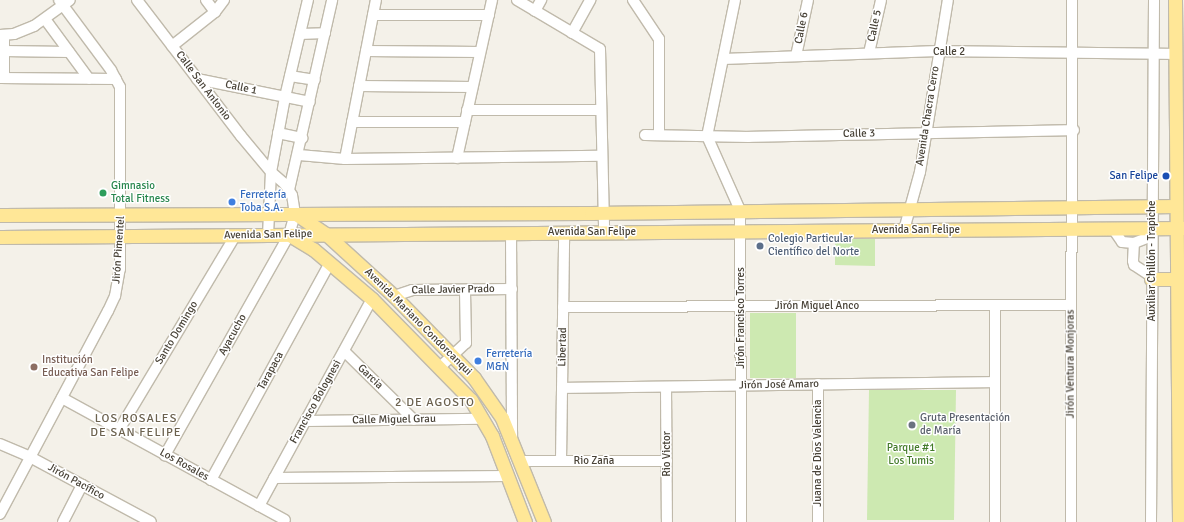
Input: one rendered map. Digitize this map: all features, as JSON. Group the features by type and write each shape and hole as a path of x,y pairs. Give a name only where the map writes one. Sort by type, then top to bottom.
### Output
{"main road":[{"path":"1175,0 1176,206 1180,228 1177,279 1179,522"},
{"name":"Avenida San Felipe","path":"0,215 603,212 1176,206"},
{"name":"Avenida Mariano Condorcanqui","path":"294,214 326,234 394,296 453,355 488,395 512,442 544,522"},
{"name":"Avenida San Felipe","path":"0,236 122,237 326,234 1072,229 1113,229 1152,233 1180,228"},
{"name":"Avenida Mariano Condorcanqui","path":"289,235 330,263 372,299 441,366 471,400 482,419 507,476 524,522"},
{"path":"1151,278 1177,279"}],"street":[{"name":"Calle San Antonio","path":"137,0 197,79 271,172"},
{"path":"206,0 215,12"},
{"path":"172,46 215,12 224,0"},
{"path":"268,235 267,214 271,172 285,97 308,0"},
{"path":"294,214 289,190 299,155 332,0"},
{"path":"345,159 376,0"},
{"path":"457,158 492,0"},
{"path":"517,0 600,49 601,156 604,232"},
{"path":"535,11 541,0"},
{"path":"572,33 590,0"},
{"path":"633,0 659,39 659,135"},
{"path":"736,0 707,136 740,210"},
{"name":"Calle 6","path":"796,56 808,0"},
{"name":"Calle 5","path":"869,53 881,0"},
{"name":"Avenida Chacra Cerro","path":"904,230 927,132 938,51 948,0"},
{"name":"Jirón Ventura Monjoras","path":"1071,522 1071,305 1074,130 1072,0"},
{"name":"Auxiliar Chillón - Trapiche","path":"1151,522 1151,278 1154,0"},
{"path":"64,2 45,19 24,31 2,35 4,51 2,78 116,79"},
{"name":"Jirón Pimentel","path":"0,514 115,296 120,269 122,237 121,97 116,79 64,2"},
{"path":"373,15 489,15"},
{"path":"45,19 89,79"},
{"path":"300,34 325,33"},
{"path":"4,51 69,52"},
{"path":"366,51 480,52"},
{"name":"Calle 2","path":"723,59 938,51 1154,55 1175,54"},
{"path":"290,76 315,80"},
{"name":"Calle 1","path":"197,79 310,102"},
{"path":"359,86 472,87"},
{"path":"467,110 601,110"},
{"path":"352,122 465,122"},
{"name":"Calle 3","path":"645,135 707,136 1074,130"},
{"path":"278,133 302,138"},
{"path":"299,155 345,159 601,156"},
{"path":"271,172 289,190"},
{"name":"Jirón Francisco Torres","path":"740,210 741,522"},
{"name":"Ayacucho","path":"165,455 289,235 294,214"},
{"path":"1113,229 1122,242 1134,243 1152,233"},
{"path":"511,233 512,442"},
{"name":"Libertad","path":"561,461 564,233"},
{"name":"Santo Domingo","path":"119,430 235,236"},
{"path":"1134,243 1133,263 1151,278"},
{"name":"Tarapaca","path":"211,480 330,263"},
{"name":"Calle Javier Prado","path":"394,296 412,290 512,289"},
{"path":"441,366 466,343 465,290"},
{"name":"Francisco Bolognesi","path":"259,506 372,299"},
{"path":"995,305 995,522"},
{"name":"Jirón Miguel Anco","path":"563,307 1071,305"},
{"name":"Garcia","path":"344,351 414,420"},
{"name":"Jirón José Amaro","path":"562,388 995,382"},
{"name":"Juana de Dios Valencia","path":"818,384 818,522"},
{"name":"Rio Victor","path":"666,386 667,522"},
{"name":"Los Rosales","path":"62,398 285,521"},
{"name":"Calle Miguel Grau","path":"306,421 482,419"},
{"name":"Jirón Pacífico","path":"0,444 30,457 82,485 135,519 151,522"},
{"name":"Rio Zaña","path":"520,461 667,461"},
{"path":"274,478 507,476"},
{"path":"63,522 82,485"}],"green space":[{"path":"835,238 875,239 875,266 835,265"},
{"path":"750,313 796,313 796,378 750,378"},
{"name":"Parque #1 Los Tumis","path":"869,390 956,390 954,520 867,520"}],"place":[{"name":"San Felipe","path":"1166,176"},
{"name":"Gimnasio Total Fitness","path":"103,193"},
{"name":"Ferretería Toba S.A.","path":"232,202"},
{"name":"Colegio Particular Científico del Norte","path":"760,246"},
{"name":"Ferretería M&N","path":"478,361"},
{"name":"Institución Educativa San Felipe","path":"34,367"},
{"name":"Gruta Presentación de María","path":"912,425"}],"district":[{"name":"2 DE AGOSTO","path":"435,403"},
{"name":"LOS ROSALES DE SAN FELIPE","path":"136,426"}]}
